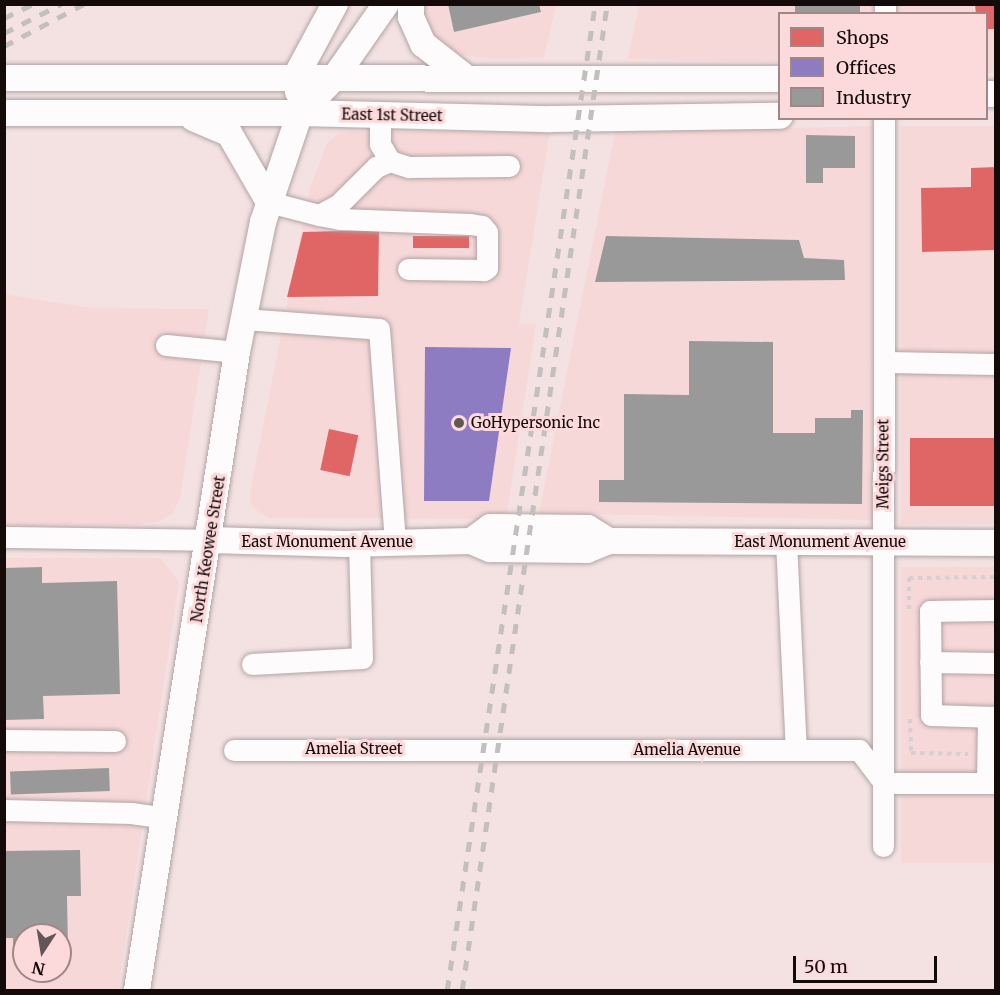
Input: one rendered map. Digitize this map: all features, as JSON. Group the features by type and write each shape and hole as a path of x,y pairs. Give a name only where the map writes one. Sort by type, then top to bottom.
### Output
{"main road":[{"path":"296,76 336,4"},
{"name":"North Keowee Street","path":"137,990 211,540 237,352 269,202 300,113 335,77 386,4"},
{"path":"411,4 411,17 423,44 465,77"},
{"path":"4,78 296,76 778,79"},
{"name":"North Keowee Street","path":"296,76 300,113"},
{"name":"East 1st Street","path":"4,113 300,113 551,119 778,116"},
{"path":"179,113 229,133 269,202"},
{"name":"East Monument Avenue","path":"211,540 359,544 471,541 490,549 587,550 609,541 996,543"}],"street":[{"path":"380,115 380,144 390,162"},
{"name":"Meigs Street","path":"882,846 885,120"},
{"path":"320,215 339,205 376,167 390,162 409,167 509,166"},
{"path":"269,202 340,219 470,224 482,226 487,232 488,268 484,270 408,269"},
{"path":"244,318 379,329 396,543"},
{"path":"166,345 237,352"},
{"path":"884,362 996,364"},
{"name":"East Monument Avenue","path":"4,537 211,540"},
{"path":"786,541 796,750"},
{"path":"252,664 362,658 359,544"},
{"path":"884,783 991,783 988,754 992,717 931,715 930,611 996,610"},
{"path":"930,662 996,663"},
{"path":"4,740 115,741"},
{"name":"Amelia Street","path":"234,750 474,751"},
{"name":"Amelia Avenue","path":"474,751 859,750 884,783"},
{"path":"4,810 131,813 165,818"}],"path":[{"path":"911,753 988,754"}],"shaded area":[{"path":"423,5 556,5 544,58 490,59 447,53 434,44 422,20"},
{"path":"639,5 873,5 873,12 778,12 778,62 628,59"},
{"path":"900,5 995,5 995,73 988,73 988,12 900,12"},
{"path":"874,126 873,520 539,513 615,132"},
{"path":"901,126 995,126 995,524 901,524"},
{"path":"550,131 519,324 536,324 506,519 269,518 257,511 250,502 252,481 310,188 327,143 339,133 353,132"},
{"path":"4,294 91,308 209,309 180,498 173,513 159,522 133,525 5,525"},
{"path":"4,558 161,558 179,582 118,990 5,990"},
{"path":"901,567 995,567 995,863 901,863"}],"building: Shops":[{"path":"975,4 996,4 996,29 988,29 988,12 976,12"},
{"path":"996,167 996,250 922,252 921,188 971,187 971,168"},
{"path":"379,230 378,296 287,297 303,232"},
{"path":"413,236 469,236 469,248 413,248"},
{"path":"329,429 358,435 350,476 320,470"},
{"path":"910,438 996,438 996,506 910,506"}],"building: Offices":[{"path":"425,347 511,348 489,501 424,501"}],"building: Industry":[{"path":"448,4 539,4 541,12 454,32"},
{"path":"795,4 860,4 860,12 795,12"},
{"path":"806,135 855,136 855,168 823,168 823,183 806,183"},
{"path":"606,236 799,240 804,258 844,260 845,280 595,282"},
{"path":"689,341 773,342 773,433 815,433 815,418 851,418 851,410 863,410 862,504 599,502 599,480 624,480 624,394 689,395"},
{"path":"42,567 42,583 117,581 120,694 43,696 44,719 4,720 4,568"},
{"path":"109,768 110,791 11,794 10,771"},
{"path":"80,850 81,896 67,896 68,923 12,923 12,938 4,938 4,851"}],"railway":[{"path":"4,18 33,4"},
{"path":"4,33 61,4"},
{"path":"4,46 84,4"},
{"path":"447,990 595,4"},
{"path":"462,990 607,4"}],"place":[{"name":"GoHypersonic Inc","path":"459,423"}]}
